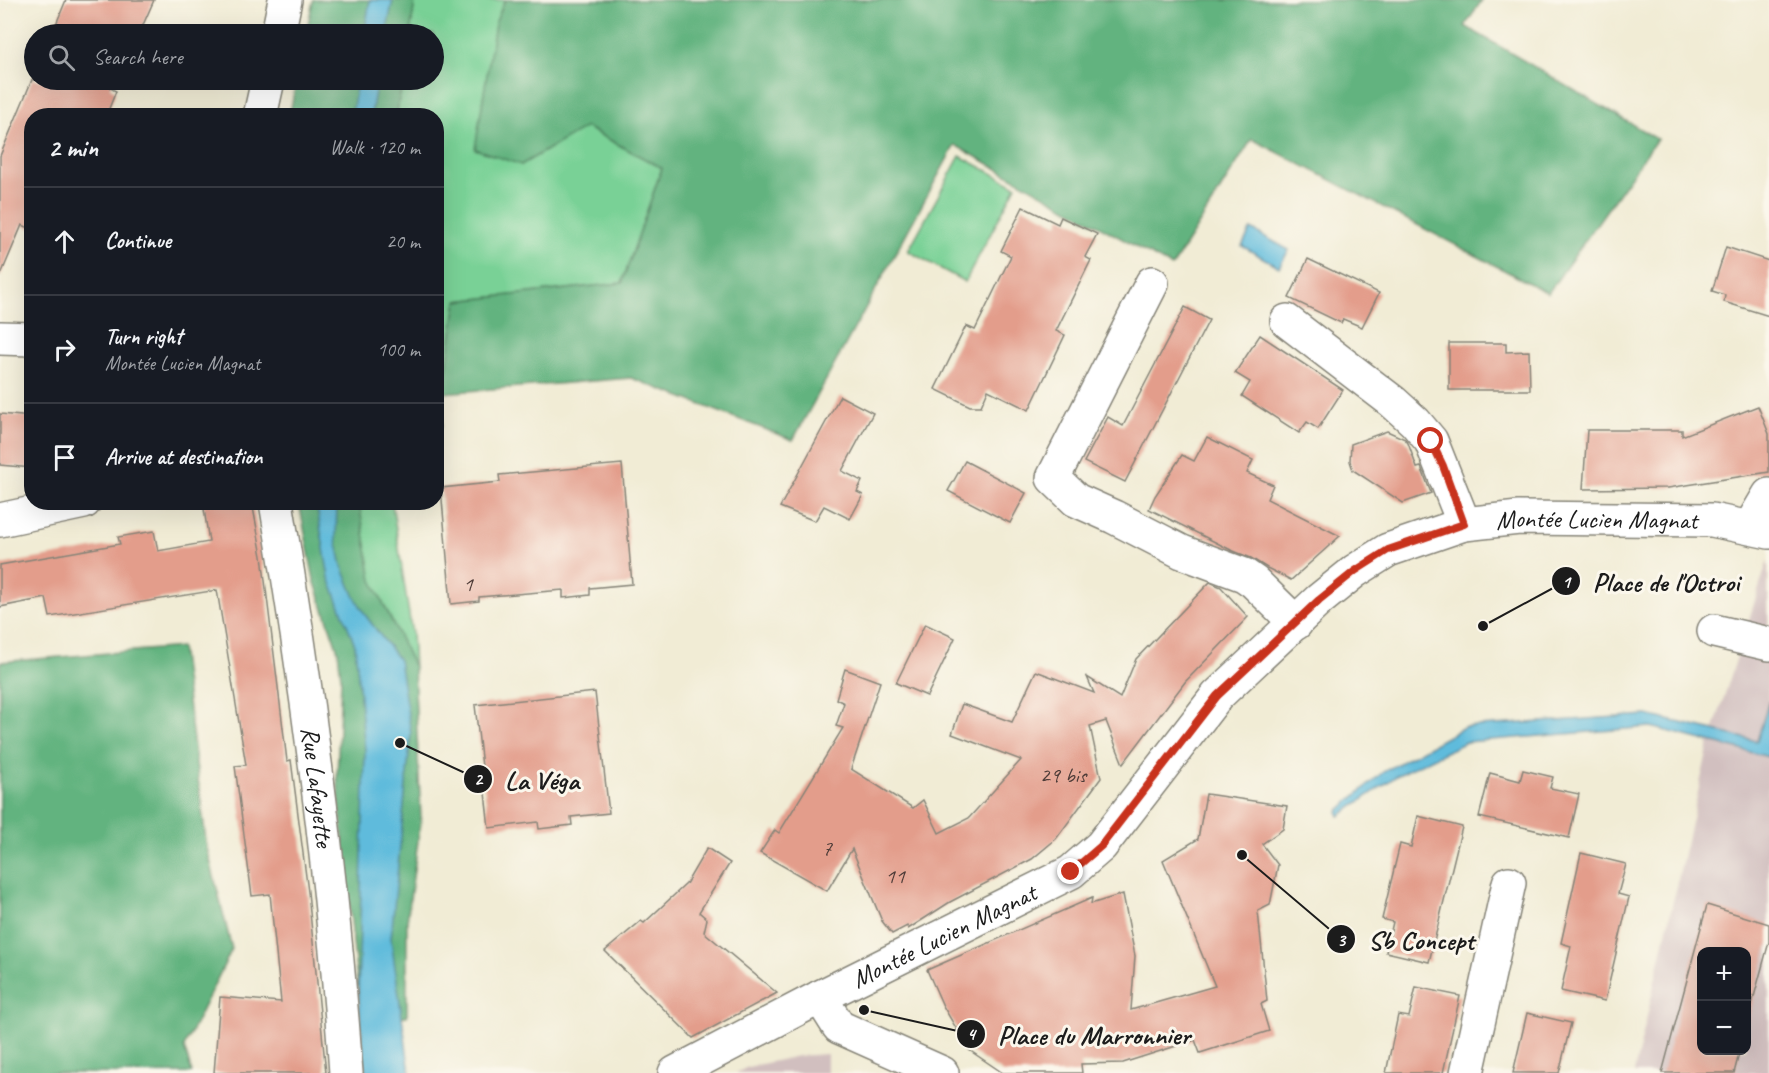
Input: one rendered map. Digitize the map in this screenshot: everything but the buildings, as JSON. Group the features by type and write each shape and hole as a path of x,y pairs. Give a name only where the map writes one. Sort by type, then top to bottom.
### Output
{"main road":[{"path":"280,24 285,0"},
{"path":"262,108 266,90"},
{"path":"1152,283 1053,478 1076,500 1182,552 1244,575 1296,623"},
{"path":"1287,321 1393,402 1415,422 1431,441 1443,466 1464,524"},
{"path":"0,338 24,339"},
{"path":"1759,529 1769,495"},
{"path":"0,520 47,510"},
{"name":"Rue Lafayette","path":"277,510 306,686 346,1073"},
{"name":"Montée Lucien Magnat","path":"675,1073 820,997 1071,872 1101,846 1217,696 1319,600 1355,571 1388,550 1464,524 1519,518 1712,520 1759,529"},
{"path":"1714,631 1769,644"},
{"path":"1467,1073 1509,883"},
{"path":"820,997 839,1027 942,1073"}],"shaded area":[{"path":"1768,560 1769,1073 1634,1073 1709,744"},
{"path":"827,1054 827,1073 736,1073 748,1067 798,1056"}],"green space":[{"path":"313,0 415,0 411,24 308,24"},
{"path":"415,0 505,0 495,24 521,165 585,127 662,168 622,283 457,301 444,386 444,108 398,108 401,90 444,90 444,24 411,24"},
{"path":"505,0 1482,0 1465,26 1657,139 1548,293 1252,139 1172,267 955,145 793,440 631,378 444,393 457,301 622,283 662,168 586,127 521,165 475,149 495,24"},
{"path":"295,90 401,90 397,108 291,108"},
{"path":"960,156 1016,186 965,282 908,251"},
{"path":"300,510 360,510 372,580 414,667 421,819 407,921 407,1016 389,1018 358,992 337,778 341,678 338,651 314,580"},
{"path":"360,510 393,510 412,634 414,667 371,580"},
{"path":"181,647 207,848 232,949 184,1047 192,1073 0,1073 0,662"}],"water":[{"path":"370,0 393,0 388,24 366,24"},
{"path":"356,90 375,90 372,108 353,108"},
{"path":"1251,229 1289,250 1279,267 1242,246"},
{"path":"317,510 337,510 336,539 342,566 354,595 366,616 399,660 411,733 391,939 410,1073 365,1073 358,992 365,751 355,645 329,578"},
{"path":"1769,701 1769,757 1651,727 1466,742 1398,775 1339,816 1338,811 1383,772 1464,727 1647,715 1757,741"}],"place":[{"name":"Place de l'Octroi","path":"1483,626"},
{"name":"La Véga","path":"400,743"},
{"name":"Sb Concept","path":"1242,855"},
{"name":"Place du Marronnier","path":"864,1010"}],"route":[{"path":"1071,872 1101,846 1217,696 1319,600 1355,571 1388,550 1464,524 1443,466 1431,441"}]}
